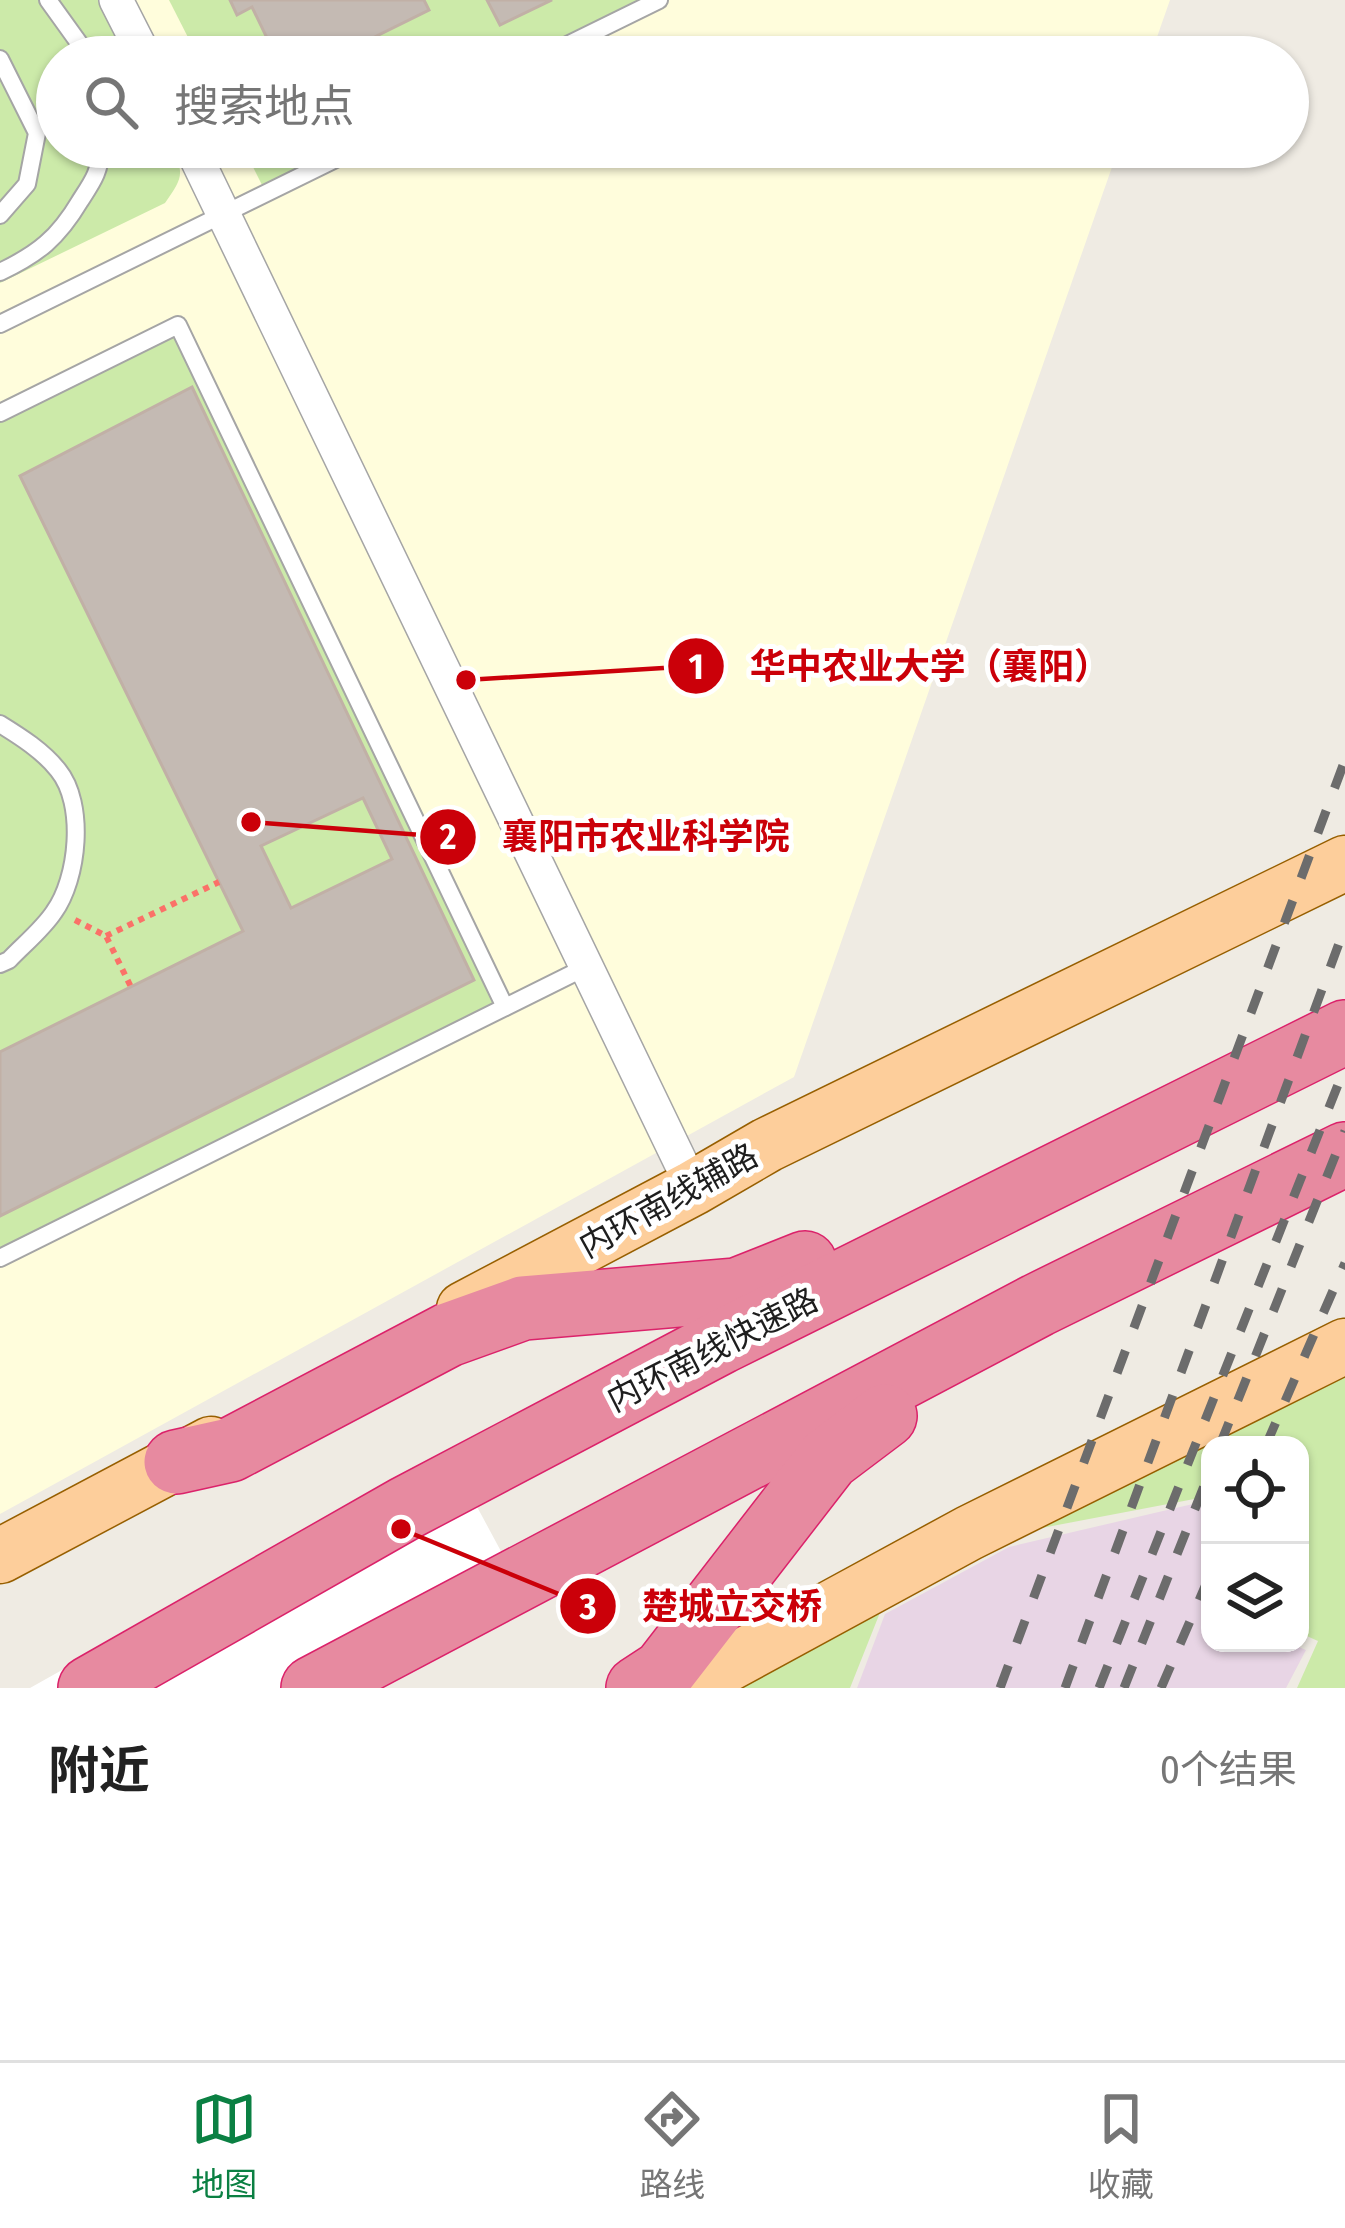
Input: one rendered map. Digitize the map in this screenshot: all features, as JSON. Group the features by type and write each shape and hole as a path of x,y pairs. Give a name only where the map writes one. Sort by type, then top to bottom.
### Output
{"highway":[{"path":"176,1462 230,1450 448,1335 523,1308 736,1290 801,1264 1345,996"},
{"name":"内环南线快速路","path":"90,1688 406,1508 721,1342 1345,1032"},
{"path":"313,1688 1038,1306 1345,1154"},
{"path":"638,1688 664,1671 828,1459 876,1420 1345,1189"}],"main road":[{"name":"内环南线辅路","path":"0,1556 767,1145 1345,863"},
{"path":"684,1688 969,1533 1345,1346"}],"street":[{"path":"116,0 134,36"},
{"path":"201,168 693,1188"}],"lane":[{"path":"48,0 74,36"},
{"path":"586,36 659,0"},
{"path":"0,59 36,132"},
{"path":"0,215 27,184 36,139"},
{"path":"0,272 31,257 62,231 100,168"},
{"path":"0,324 317,168"},
{"path":"0,413 178,325 505,1007"},
{"path":"0,724 62,773 76,815 74,859 56,910 0,964"},
{"path":"0,1258 586,967"}],"path":[{"path":"106,936 219,882"},
{"path":"56,910 106,936 130,987"}],"shaded area":[{"path":"0,0 1170,0 1157,36 36,36 36,168 1112,168 794,1077 0,1514"},
{"path":"1201,1502 1201,1652 1305,1652 1286,1688 857,1688 885,1614 1009,1547"}],"green space":[{"path":"0,0 98,0 116,36 36,36 36,168 180,168 178,182 165,203 0,283"},
{"path":"169,0 659,0 586,36 187,36"},
{"path":"254,168 317,168 266,193"},
{"path":"178,325 505,1007 0,1258 0,413"},
{"path":"1345,1363 1345,1688 1297,1688 1318,1641 1309,1637 1309,1436 1201,1436"},
{"path":"1201,1436 1201,1498 1026,1531 883,1605 850,1688 706,1688"}],"pier":[{"path":"448,1453 530,1605 379,1688 30,1688"}],"building":[{"path":"230,0 424,0 429,10 376,36 266,36 252,7 237,15"},
{"path":"487,0 552,0 500,25"},
{"path":"192,387 474,980 0,1216 0,1052 243,931 20,476","holes":["363,798 392,859 291,908 261,846"]}],"railway":[{"path":"1000,1688 1345,760"},
{"path":"1065,1688 1345,927"},
{"path":"1099,1688 1345,1067"},
{"path":"1224,1436 1345,1131"},
{"path":"1270,1436 1345,1263"},
{"path":"1124,1688 1201,1494"},
{"path":"1161,1688 1201,1596"}],"place":[{"name":"华中农业大学（襄阳）","path":"466,680"},
{"name":"襄阳市农业科学院","path":"251,822"},
{"name":"楚城立交桥","path":"401,1529"}]}
